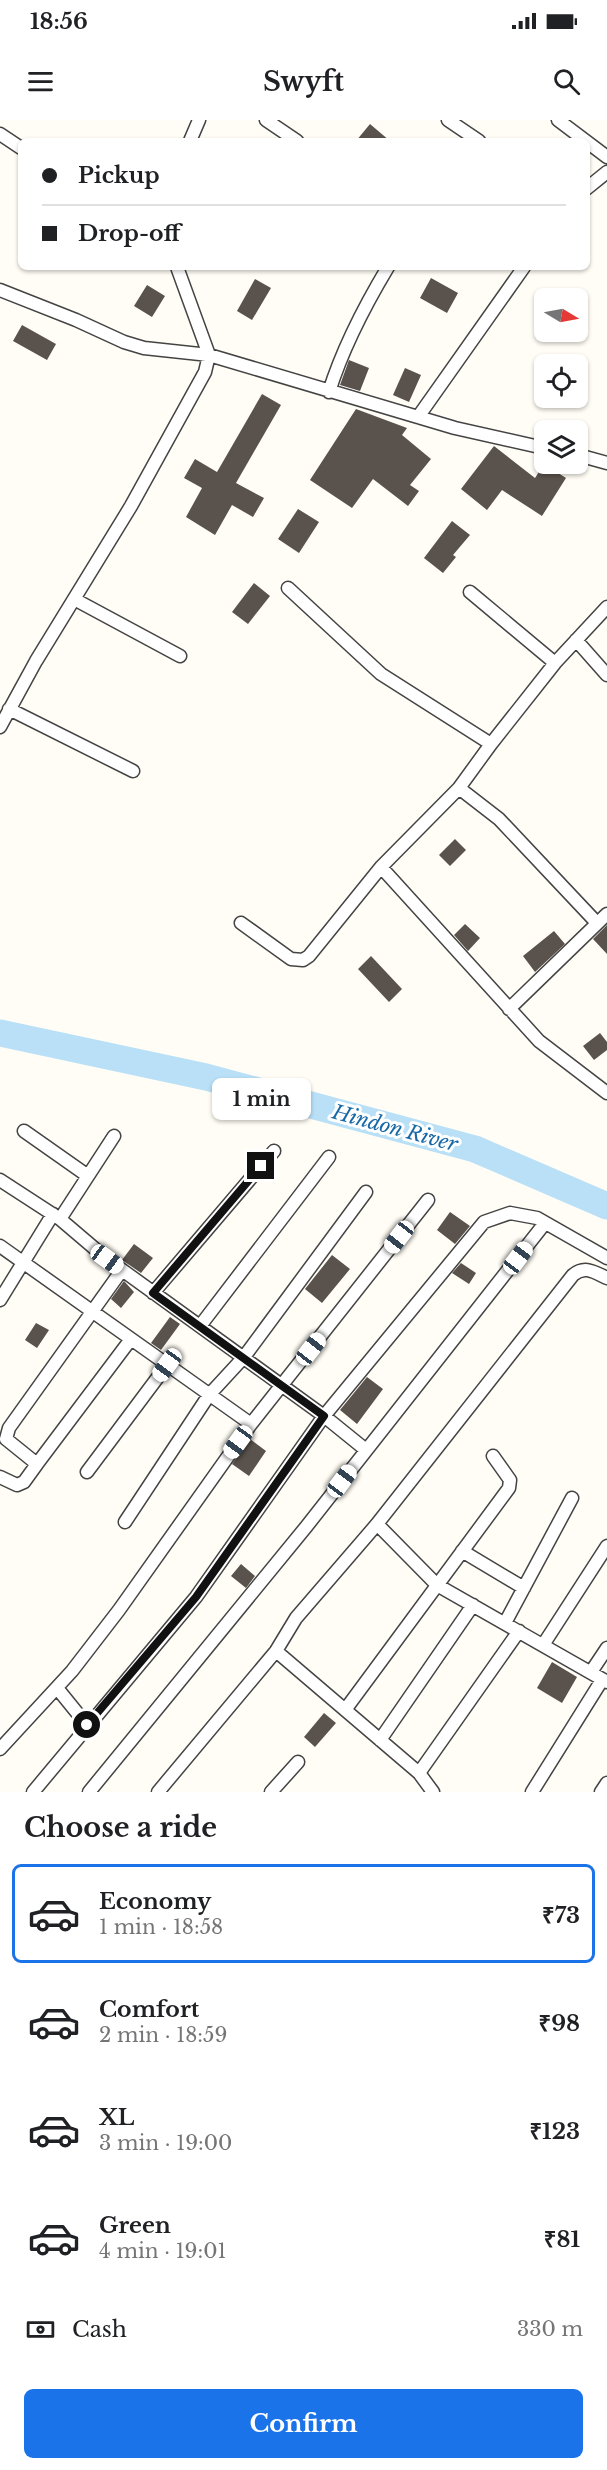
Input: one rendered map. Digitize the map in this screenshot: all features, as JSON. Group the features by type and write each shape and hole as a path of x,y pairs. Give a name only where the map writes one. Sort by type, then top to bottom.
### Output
{"street":[{"path":"191,138 199,120"},
{"path":"266,120 293,138"},
{"path":"448,120 463,137"},
{"path":"558,120 582,138"},
{"path":"0,134 18,146"},
{"path":"590,144 607,157"},
{"path":"590,186 607,172"},
{"path":"0,727 131,506 205,372 209,355 178,270"},
{"path":"329,392 340,358 361,313 386,270"},
{"path":"418,417 522,270"},
{"path":"0,290 124,342 144,348 209,355 455,428 534,446"},
{"path":"588,458 607,463"},
{"path":"288,588 381,674 491,744"},
{"path":"470,592 555,663"},
{"path":"74,599 180,656"},
{"path":"241,923 291,959 303,960 309,956 381,867 459,788 555,663 607,607"},
{"path":"576,640 607,675"},
{"path":"9,710 133,771"},
{"path":"459,788 499,819 534,853 597,923"},
{"path":"381,867 539,1041 607,1093"},
{"path":"509,1009 607,914"},
{"path":"24,1131 88,1176"},
{"path":"0,1300 24,1262 88,1176 114,1136"},
{"path":"153,1293 274,1151"},
{"path":"200,1326 329,1157"},
{"path":"0,1180 56,1216 122,1270 324,1416 366,1450"},
{"path":"125,1522 209,1395 244,1357 366,1192"},
{"path":"0,1749 57,1688 119,1610 251,1424 428,1200"},
{"path":"33,1792 196,1597 324,1416 484,1222 510,1213 523,1214 546,1223 607,1258"},
{"path":"89,1792 299,1536 546,1223"},
{"path":"0,1246 251,1424"},
{"path":"158,1792 276,1651 296,1617 377,1524 573,1275 580,1270 588,1269 607,1278"},
{"path":"37,1464 10,1444 6,1434 122,1270"},
{"path":"0,1477 17,1485 24,1482 131,1339"},
{"path":"87,1472 167,1365"},
{"path":"345,1710 509,1488 510,1480 494,1456"},
{"path":"505,1623 572,1498"},
{"path":"377,1524 437,1585 605,1681 532,1792"},
{"path":"543,1645 607,1546"},
{"path":"462,1551 524,1588"},
{"path":"380,1740 473,1605"},
{"path":"419,1773 519,1631"},
{"path":"591,1672 607,1647"},
{"path":"276,1651 419,1773 433,1792"},
{"path":"57,1688 87,1725"},
{"path":"271,1792 298,1762"},
{"path":"601,1792 607,1783"}],"building":[{"path":"370,124 386,138 358,138"},
{"path":"431,278 458,293 447,313 420,298"},
{"path":"255,279 271,288 252,320 237,311"},
{"path":"147,285 165,296 152,317 134,306"},
{"path":"22,325 56,344 47,360 13,341"},
{"path":"349,360 369,368 360,391 340,385"},
{"path":"405,368 421,375 409,402 393,395"},
{"path":"262,394 281,405 236,483 264,498 253,517 232,505 215,535 186,517 202,488 184,478 195,459 217,472"},
{"path":"356,409 407,428 402,435 431,459 410,485 419,491 408,506 373,479 352,508 310,480"},
{"path":"494,446 535,478 538,474 560,474 566,478 542,516 502,490 487,510 461,489"},
{"path":"298,509 319,522 299,553 278,539"},
{"path":"452,521 470,535 453,555 456,557 443,573 424,558"},
{"path":"254,583 270,596 248,624 232,612"},
{"path":"455,839 466,850 450,866 439,855"},
{"path":"465,924 480,938 468,951 454,935"},
{"path":"607,925 607,954 593,939"},
{"path":"554,931 565,944 535,972 523,956"},
{"path":"371,956 402,989 389,1002 358,969"},
{"path":"600,1033 607,1042 607,1050 594,1060 583,1046"},
{"path":"450,1212 470,1226 455,1244 437,1230"},
{"path":"134,1244 153,1258 141,1273 122,1260"},
{"path":"332,1255 350,1269 322,1303 305,1289"},
{"path":"461,1263 476,1273 469,1284 452,1273"},
{"path":"124,1281 134,1292 121,1308 111,1299"},
{"path":"170,1317 180,1324 161,1350 151,1343"},
{"path":"36,1323 49,1330 37,1348 25,1340"},
{"path":"367,1377 383,1389 357,1424 340,1410"},
{"path":"250,1439 266,1451 249,1476 232,1464"},
{"path":"241,1564 255,1576 246,1588 231,1576"},
{"path":"552,1662 577,1677 562,1703 537,1688"},
{"path":"324,1713 336,1723 315,1747 304,1737"}],"waterway":[{"name":"Hindon River","path":"0,1033 206,1077 475,1149 607,1206"}],"route":[{"path":"87,1725 196,1597 324,1416 153,1293 261,1166"}]}
